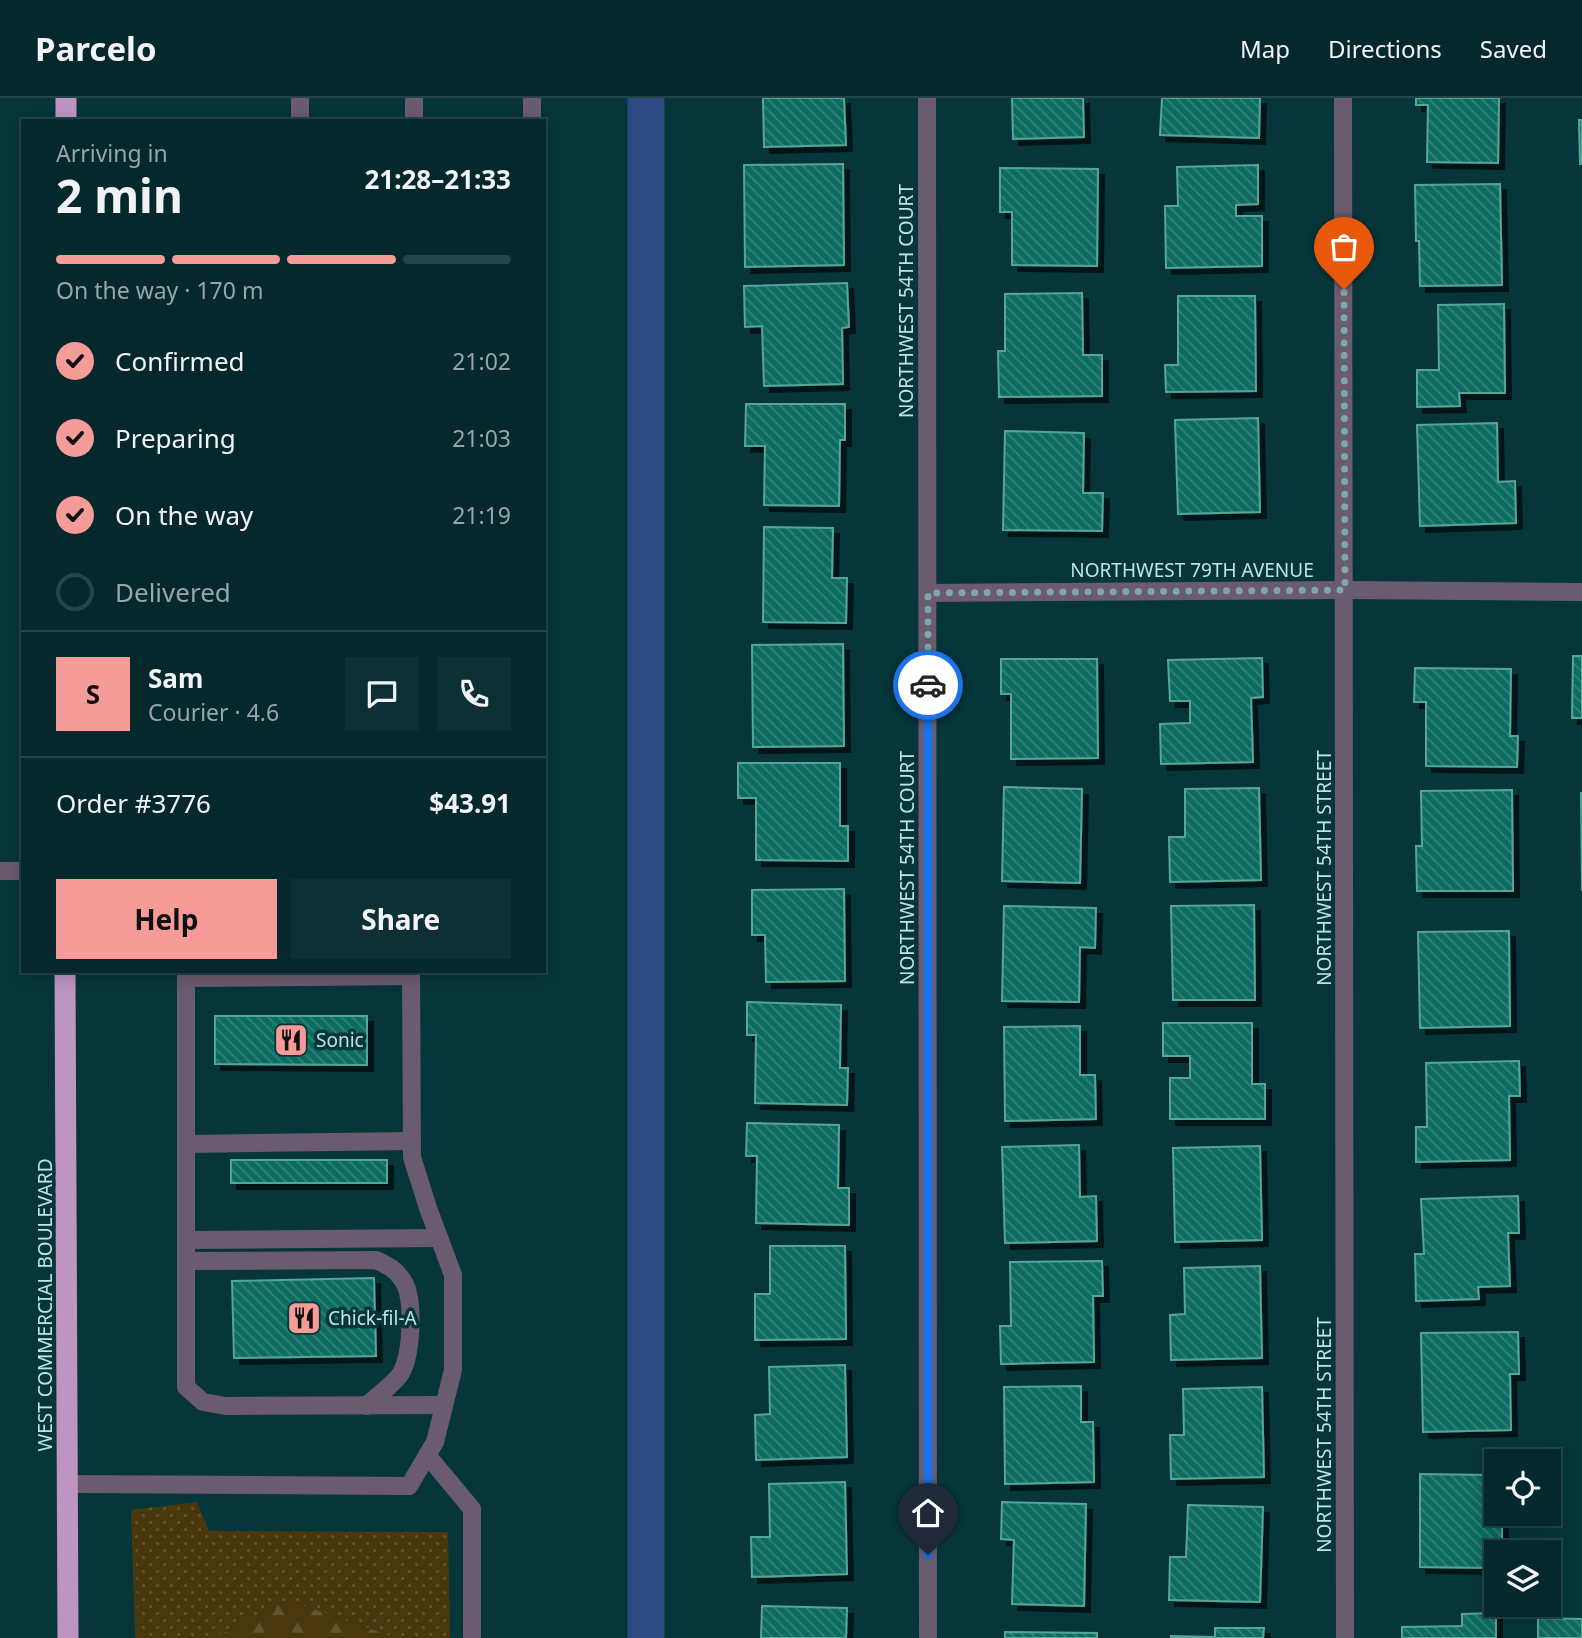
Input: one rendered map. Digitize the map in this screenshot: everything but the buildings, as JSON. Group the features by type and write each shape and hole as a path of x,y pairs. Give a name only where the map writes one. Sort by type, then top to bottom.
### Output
{"highway":[{"path":"66,98 66,119"},
{"name":"WEST COMMERCIAL BOULEVARD","path":"65,973 68,1638"}],"street":[{"path":"300,98 300,119"},
{"path":"414,98 415,119"},
{"path":"532,98 532,119"},
{"name":"NORTHWEST 54TH COURT","path":"927,98 928,1638"},
{"name":"NORTHWEST 54TH STREET","path":"1343,98 1345,1638"},
{"name":"NORTHWEST 79TH AVENUE","path":"928,593 1345,590 1582,592"},
{"path":"0,871 21,871"},
{"path":"68,1484 409,1486 435,1442 453,1370 453,1275 412,1157 411,974 186,975 186,1387 203,1402 226,1406 444,1405"},
{"path":"186,1144 412,1141"},
{"path":"186,1240 439,1238"},
{"path":"186,1261 376,1260 391,1266 405,1285 410,1306 409,1348 400,1375 366,1406"},
{"path":"427,1455 472,1509 472,1638"}],"green space":[{"path":"197,1502 209,1531 448,1532 450,1638 392,1638 287,1600 213,1638 138,1638 131,1510"},
{"path":"131,1510 135,1546 138,1638 135,1638"},
{"path":"287,1600 391,1636 392,1638 213,1638"}],"waterway":[{"path":"646,98 646,1638"}],"way so far":[{"path":"928,685 928,593 1345,590 1344,289"}],"place":[{"name":"Sonic","path":"291,1040"},
{"name":"Chick-fil-A","path":"304,1318"}],"route":[{"path":"928,685 928,1555"}]}
